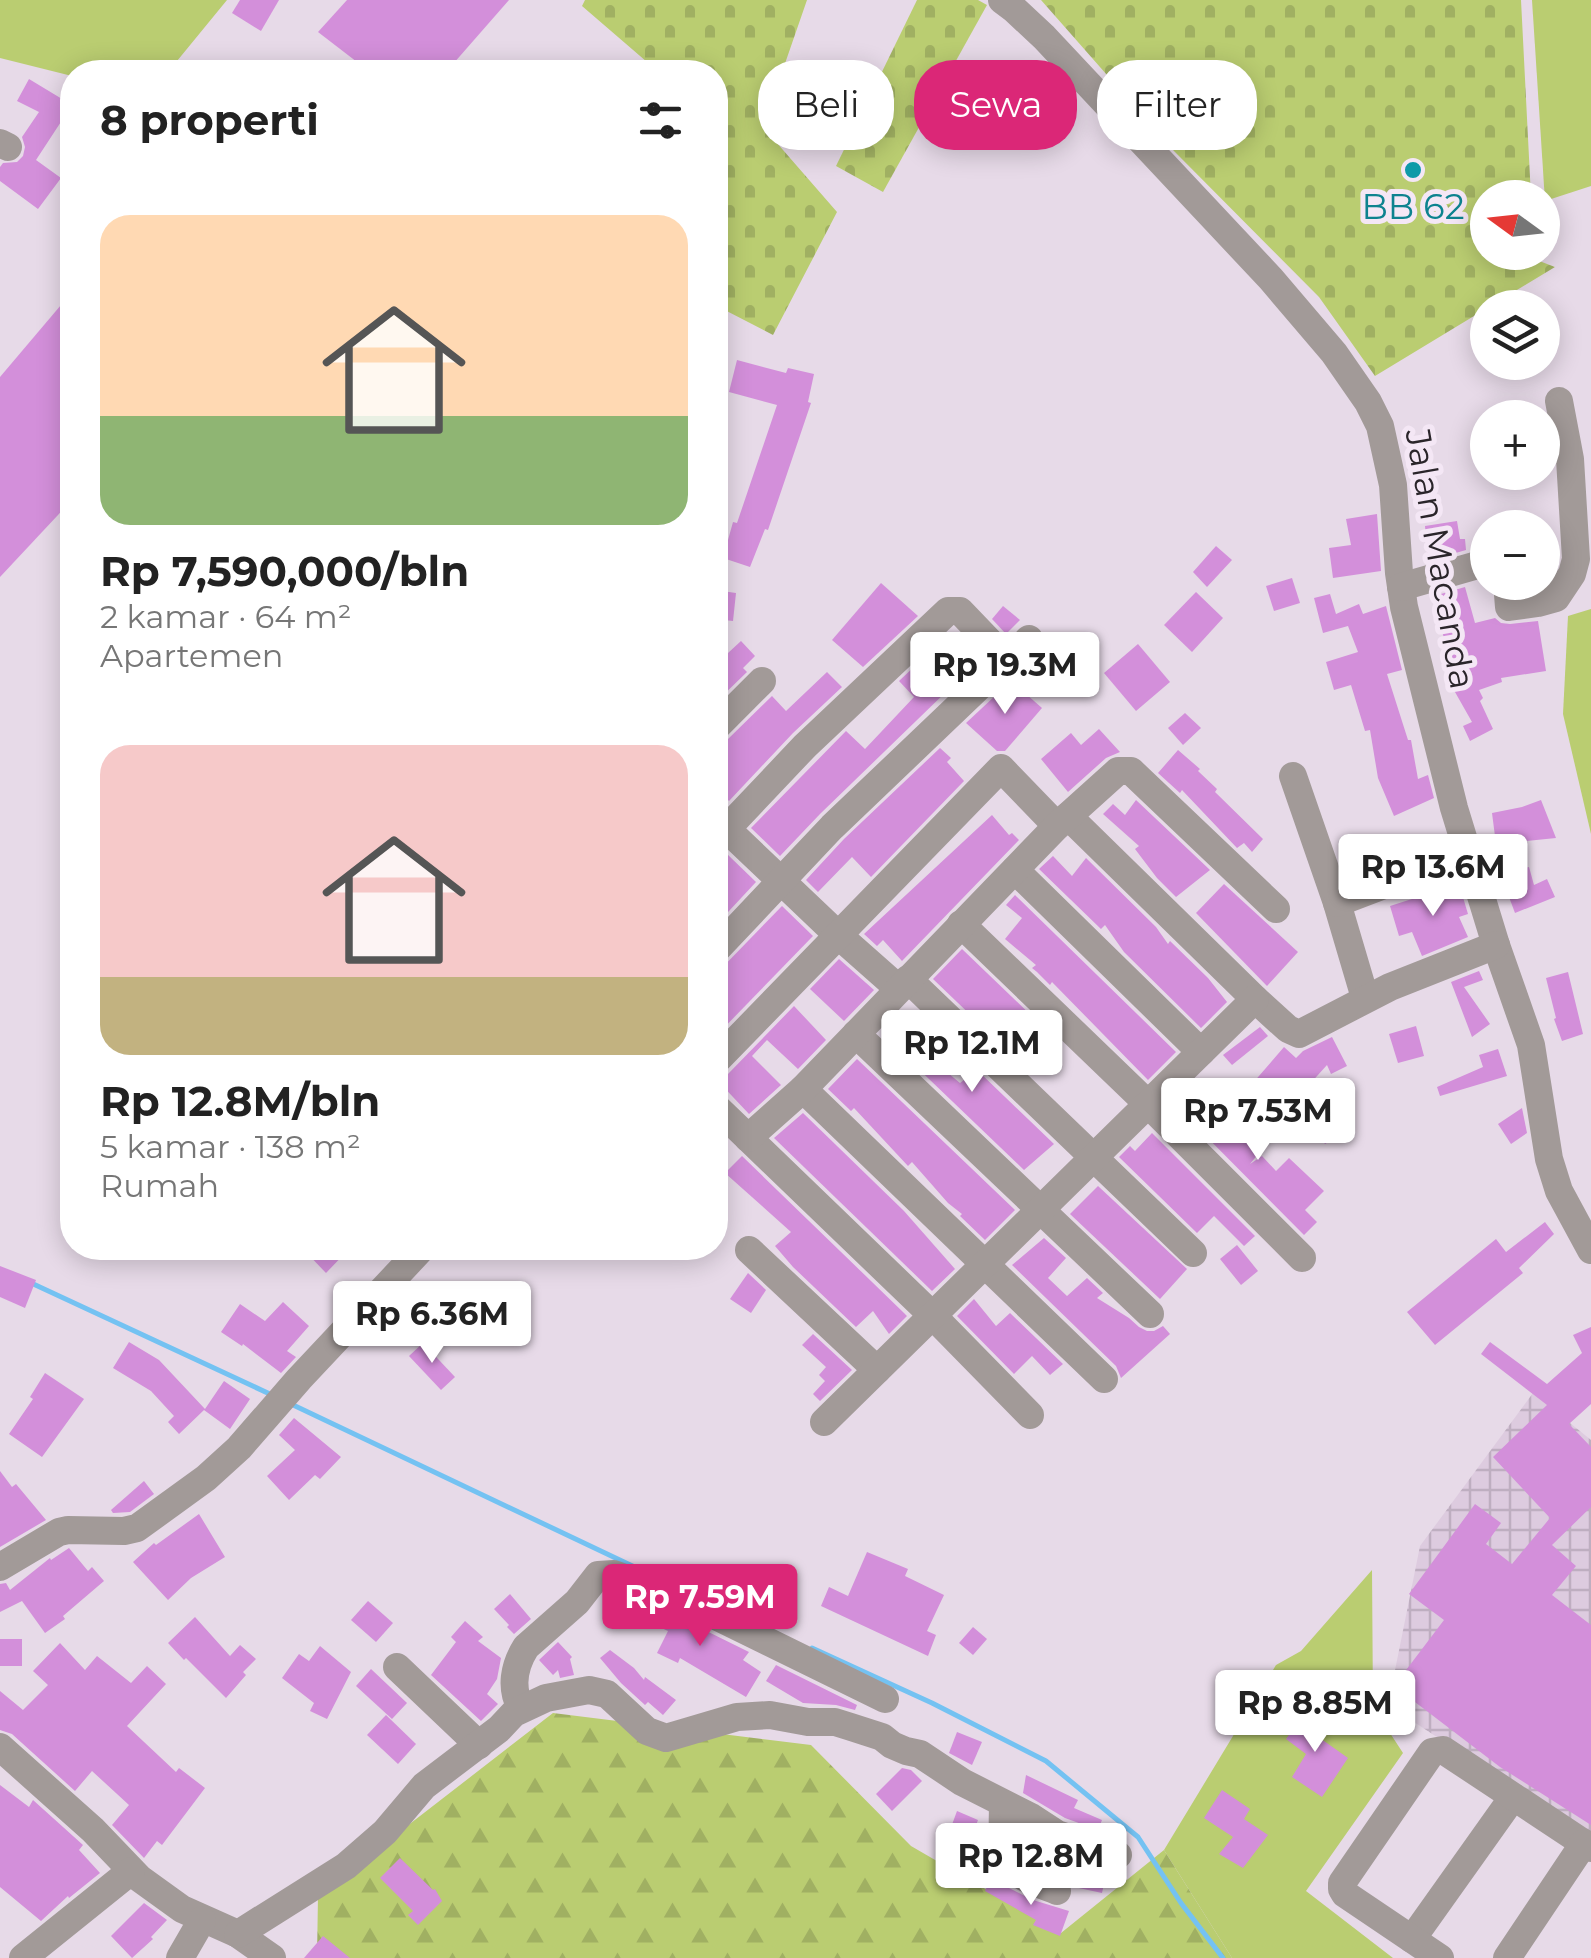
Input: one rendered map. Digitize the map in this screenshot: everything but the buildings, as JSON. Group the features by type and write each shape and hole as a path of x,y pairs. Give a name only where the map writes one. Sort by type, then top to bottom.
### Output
{"street":[{"name":"Jalan Macanda","path":"1002,0 1044,37 1272,278 1334,353 1380,426 1393,485 1401,586 1454,808 1531,1044 1548,1158 1558,1191 1591,1250"},
{"path":"1560,407 1570,464 1576,559 1560,592"},
{"path":"1401,586 1470,567"},
{"path":"1508,600 1508,607 1549,600"},
{"path":"728,821 948,611 960,612 1006,660"},
{"path":"728,937 832,827 1030,639"},
{"path":"728,715 762,680"},
{"path":"728,1049 1001,768 1288,1029 1299,1034 1390,988 1496,945"},
{"path":"748,1138 802,1089 1062,821 1114,774 1131,772 1276,908"},
{"path":"1293,776 1338,903 1363,991"},
{"path":"728,837 782,881 838,935 903,984 1193,1254"},
{"path":"1338,903 1468,853"},
{"path":"1015,870 1202,1052"},
{"path":"960,924 1302,1258"},
{"path":"824,1422 1255,999"},
{"path":"856,1034 1150,1314"},
{"path":"802,1089 1104,1378"},
{"path":"728,1119 1030,1415"},
{"path":"749,1250 877,1370"},
{"path":"0,1567 59,1532 130,1530 150,1520 239,1448 411,1260"},
{"path":"521,1708 514,1680 520,1657 577,1602 598,1574 607,1573 681,1599 885,1699"},
{"path":"397,1667 480,1745"},
{"path":"238,1934 346,1866 384,1832 424,1786 480,1745 521,1708 546,1698 589,1690 614,1698 647,1731 666,1738 738,1717 770,1715 835,1722 882,1737 906,1752 920,1754 962,1782 1031,1816 1057,1834 1118,1854"},
{"path":"0,1747 93,1830 131,1871 182,1909 238,1934 272,1958"},
{"path":"1440,1958 1345,1894 1342,1883 1432,1752 1444,1750 1587,1845 1507,1958"},
{"path":"1412,1939 1513,1798"},
{"path":"1004,1804 1006,1861 1014,1870 1056,1891"},
{"path":"23,1958 131,1871"},
{"path":"180,1958 202,1920"}],"shaded area":[{"path":"1533,1393 1591,1440 1591,1838 1388,1705 1420,1546"}],"green space":[{"path":"0,0 227,0 178,60 60,60 60,73 0,58"},
{"path":"585,0 807,0 786,60 758,60 758,150 783,150 837,212 773,335 728,312 728,60 645,60 582,6"},
{"path":"917,0 978,0 987,5 956,60 914,60 914,136 883,192 836,166 844,150 894,150 894,60 888,60"},
{"path":"1041,0 1521,0 1530,180 1470,180 1470,270 1550,270 1517,290 1470,290 1470,318 1375,376 1319,297 1173,150 1257,150 1257,60 1097,60 1097,64"},
{"path":"1532,0 1591,0 1591,186 1560,196 1560,180 1544,180"},
{"path":"1591,609 1591,834 1563,714 1568,616"},
{"path":"1372,1570 1373,1707 1403,1753 1306,1891 1393,1958 1232,1958 1164,1850 1276,1665 1301,1651"},
{"path":"553,1713 811,1745 911,1846 1061,1933 1164,1850 1232,1958 317,1958 318,1895"}],"waterway":[{"path":"29,1282 272,1395"},
{"path":"291,1404 643,1571"},
{"path":"812,1648 1046,1761 1138,1837 1223,1958"}],"place":[{"name":"BB 62","path":"1413,170"}]}
